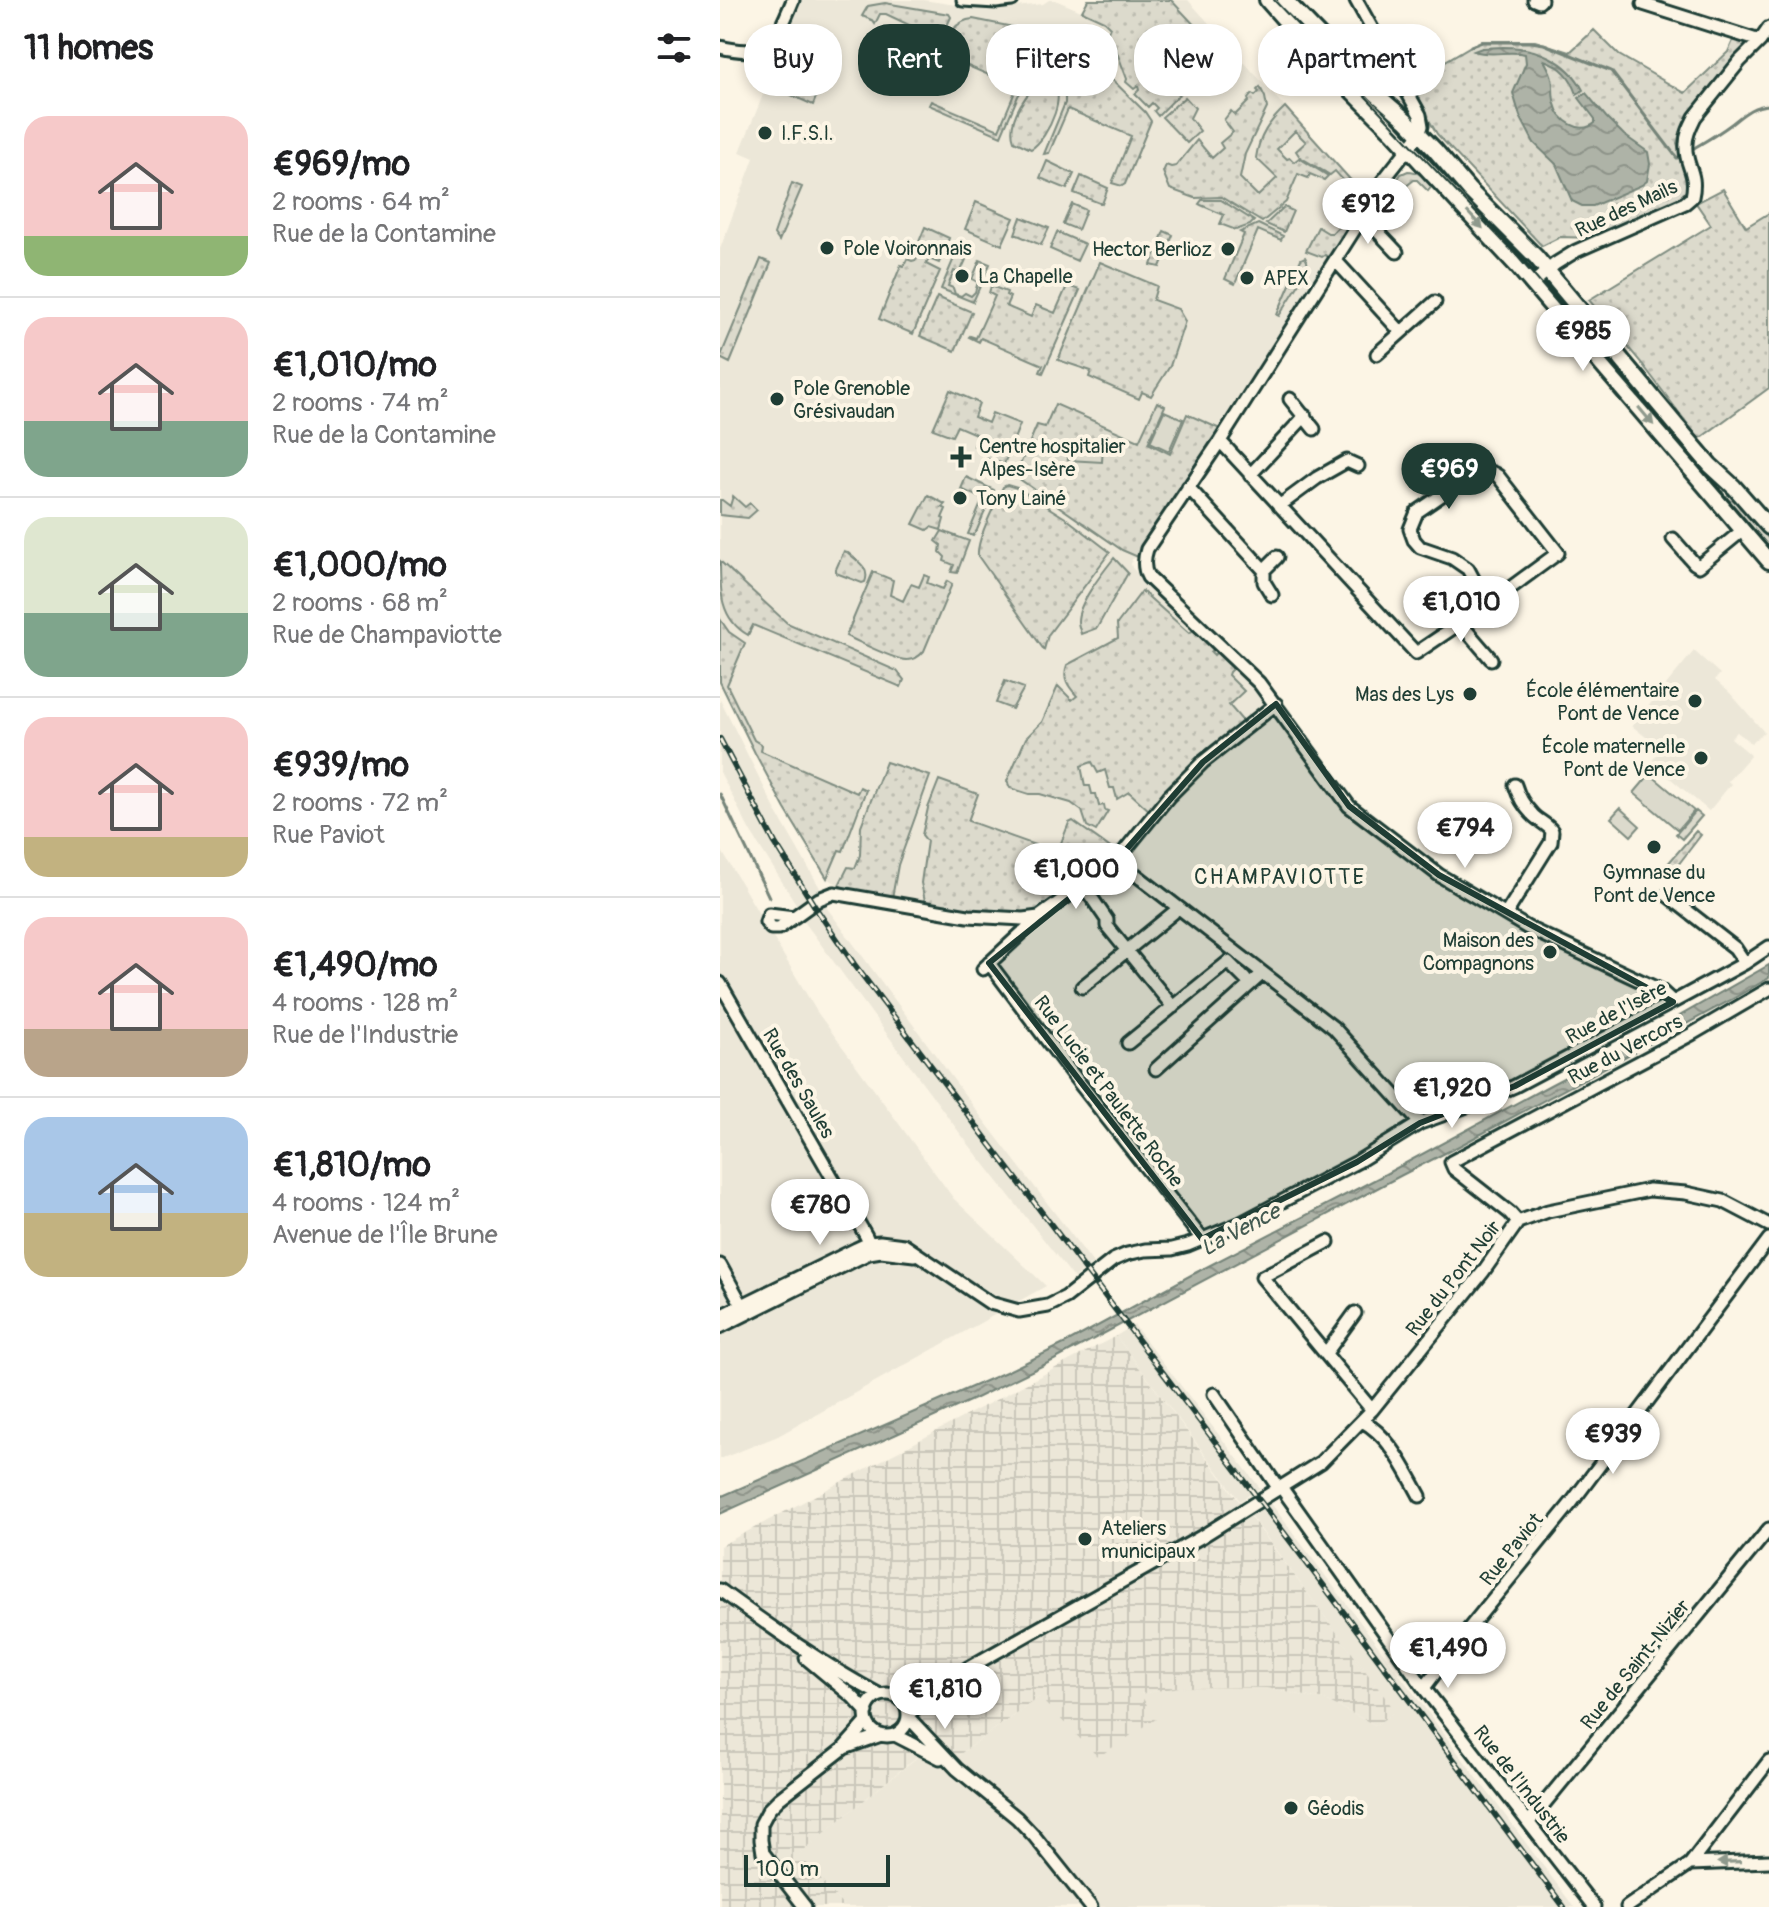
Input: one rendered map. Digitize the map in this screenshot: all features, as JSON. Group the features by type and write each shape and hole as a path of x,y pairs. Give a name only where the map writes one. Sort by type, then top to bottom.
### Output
{"main road":[{"path":"1267,0 1515,263 1769,561"},
{"path":"1285,0 1375,93 1406,120 1548,270 1684,435 1769,527"}],"street":[{"path":"720,47 736,51 765,48 782,26 793,0"},
{"path":"963,0 1012,0"},
{"path":"1534,0 1541,0"},
{"path":"1359,1 1420,115 1422,126 1419,135 1371,196 1363,216 1220,441 1147,549 1145,572 1238,661 1276,704 1349,806 1439,875 1528,928 1660,990 1673,1002"},
{"path":"1643,4 1760,41"},
{"name":"Rue des Mails","path":"1532,284 1576,251 1685,203 1692,197 1694,174 1685,145 1691,125 1769,28"},
{"path":"1363,216 1397,252"},
{"path":"1335,260 1401,332"},
{"path":"1377,354 1435,302"},
{"path":"1290,399 1314,429"},
{"path":"1250,475 1305,416"},
{"path":"1220,441 1416,653 1487,605 1558,553 1493,472 1479,471 1417,512 1410,529 1420,547 1452,558 1468,569 1487,605"},
{"path":"1279,506 1347,461 1358,466"},
{"path":"1188,487 1264,570 1264,582 1272,595"},
{"path":"1673,539 1699,566 1743,530"},
{"path":"1264,570 1277,557"},
{"path":"1460,623 1491,659"},
{"path":"794,917 819,899 834,893 968,916 1039,917 1117,860 1169,796 1203,762 1276,704"},
{"path":"1506,914 1551,842 1552,831 1545,822 1530,813 1515,785"},
{"path":"1117,860 1334,1028 1420,1123"},
{"path":"1083,885 1107,920 1107,926 1173,1007"},
{"path":"1667,895 1735,948 1745,963"},
{"path":"1082,987 1173,913"},
{"name":"Rue Lucie et Paulette Roche","path":"1039,917 986,966 1202,1239"},
{"name":"Rue de l'Isère","path":"869,1243 904,1245 990,1303 1019,1311 1048,1306 1066,1297 1113,1260 1145,1250 1172,1249 1241,1223 1357,1162 1420,1123 1515,1086 1745,963 1769,947"},
{"path":"1128,1043 1228,962 1245,979"},
{"path":"1156,1069 1263,973"},
{"name":"Rue des Saules","path":"720,983 869,1243"},
{"name":"Rue du Vercors","path":"1518,1222 1454,1169 1451,1162 1692,1034 1769,989"},
{"name":"Rue du Pont Noir","path":"901,1699 943,1684 1189,1544 1321,1462 1372,1410 1483,1272 1518,1222 1548,1211 1649,1190 1686,1193 1723,1201 1769,1225"},
{"name":"Rue Paviot","path":"1424,1688 1572,1502 1769,1239"},
{"path":"1328,1242 1262,1277 1372,1410"},
{"path":"863,1255 869,1243"},
{"path":"720,1316 869,1243"},
{"name":"Rue de l'Isère","path":"720,1327 863,1255 881,1251 921,1257"},
{"path":"720,1265 742,1305"},
{"path":"1326,1353 1355,1313"},
{"path":"1214,1394 1280,1488"},
{"path":"1362,1421 1383,1436 1420,1496"},
{"name":"Rue de l'Industrie","path":"1280,1488 1424,1688 1594,1907"},
{"name":"Rue de Saint-Nizier","path":"1529,1822 1769,1529"},
{"path":"720,1590 789,1640 880,1695"},
{"path":"789,1640 807,1660 853,1697 870,1727 881,1735"},
{"name":"Rue du Pont Noir","path":"908,1717 943,1684"},
{"path":"843,1749 867,1717 871,1702 880,1695 890,1694 906,1705 908,1717 905,1727 895,1735"},
{"path":"908,1717 957,1769 1017,1818 1091,1907"},
{"path":"805,1907 763,1853 761,1824 779,1799 843,1749 881,1735 895,1735 957,1769"},
{"path":"1627,1907 1690,1864 1769,1761"},
{"path":"1690,1864 1769,1861"}],"highlighted area":[{"path":"1276,704 1349,806 1439,875 1673,1002 1515,1086 1420,1123 1357,1162 1202,1239 989,963 1117,860 1203,762"}],"shaded area":[{"name":"Centre hospitalier Alpes-Isère","path":"801,0 923,0 990,10 1055,0 1105,21 1118,0 1188,0 1210,24 1134,24 1134,96 1242,96 1242,60 1258,78 1258,96 1275,96 1365,196 1357,204 1358,218 1131,564 1242,670 1269,704 1169,788 1108,859 1038,911 1006,915 851,892 827,878 785,809 720,682 720,249 754,158 740,152 762,96 842,96 842,24 791,24"},
{"path":"1088,0 1171,0 1193,24 1134,24 1134,89 1126,82 1118,55 1118,24 1107,24 1082,11"},
{"path":"885,3 949,14 951,17 948,24 907,24 880,14 875,24 862,16 868,6"},
{"path":"973,19 998,24 986,24 986,74 970,67 970,24 960,24"},
{"path":"1594,30 1619,55 1685,93 1728,52 1735,36 1752,41 1681,130 1677,143 1691,186 1679,198 1594,238 1560,237 1542,246 1437,134 1415,96 1445,96 1445,61 1481,41 1535,41 1570,52"},
{"path":"1118,85 1145,112 1151,121 1125,184 1112,183 1131,136 1068,109 1049,153 1044,154 1065,96 1118,96"},
{"path":"1258,93 1258,96 1264,96 1267,108 1245,154 1240,178 1258,196 1277,178 1256,158 1260,143 1274,118 1285,107 1365,196 1361,200 1335,171 1330,175 1300,157 1296,151 1306,142 1295,131 1277,149 1287,159 1294,162 1299,158 1328,176 1324,180 1310,174 1308,178 1298,174 1286,202 1262,222 1221,197 1195,198 1170,189 1163,172 1166,165 1176,166 1197,140 1212,158 1223,148 1220,143 1233,132 1224,120 1231,111 1235,115 1252,94 1255,96"},
{"path":"793,96 816,96 813,105"},
{"path":"1013,96 1018,96 1001,136 929,105 931,101 999,130"},
{"path":"1057,96 1050,125 1031,149 1014,141 1012,133 1016,114 1026,97"},
{"path":"1137,96 1178,96 1158,116 1154,111 1157,108 1152,103 1148,107"},
{"path":"1185,97 1195,108 1190,118 1200,131 1187,143 1162,117"},
{"path":"1435,155 1531,257 1521,266 1426,164"},
{"path":"1047,161 1074,174 1067,189 1040,178"},
{"path":"1408,171 1419,174 1432,186 1428,191 1414,180 1405,187 1397,180"},
{"path":"1081,176 1108,188 1102,204 1074,193"},
{"path":"792,183 802,187 779,241 774,234"},
{"path":"1723,189 1746,227 1769,213 1769,388 1699,439 1589,300 1711,225 1696,203"},
{"path":"1353,198 1359,211 1358,218 1330,258 1306,251 1318,227 1332,233 1341,224 1348,227 1355,212 1349,209 1348,202"},
{"path":"1202,200 1221,200 1254,221 1236,230 1220,224 1224,215 1199,204"},
{"path":"976,202 1014,218 1002,245 965,229"},
{"path":"1072,204 1086,210 1078,230 1063,224"},
{"path":"1284,207 1293,211 1284,232 1266,224"},
{"path":"1021,217 1049,228 1041,245 1015,234"},
{"path":"1258,224 1283,236 1281,240 1258,230 1235,284 1225,279 1244,234 1240,232"},
{"path":"925,227 949,238 939,263 929,259 926,264 940,271 913,334 879,319 901,265 904,266 907,259 916,260 914,254"},
{"path":"1164,231 1173,235 1160,267 1151,265"},
{"path":"1057,232 1085,244 1077,261 1050,249"},
{"path":"959,249 968,255 960,273 954,271 948,286 953,288 955,294 971,296 978,282 972,279 980,260 990,264 973,302 941,289"},
{"path":"1305,257 1308,270 1279,316 1301,259"},
{"path":"761,259 771,263 730,363 720,358"},
{"path":"1100,262 1157,286 1153,300 1178,309 1185,321 1170,366 1151,396 1142,392 1139,399 1089,377 1091,371 1058,360"},
{"path":"991,286 1007,292 1006,295 1010,297 1006,306 1031,317 1036,305 1055,313 1067,286 1080,290 1043,373 1040,372 1043,365 981,338 979,342 969,337 976,338 995,296 989,293"},
{"path":"1556,287 1728,487 1718,495 1546,294"},
{"path":"937,297 972,312 955,351 920,336"},
{"path":"950,390 979,403 974,417 988,423 992,413 1020,424 1004,464 985,458 988,451 974,446 978,435 957,426 952,436 933,429"},
{"path":"1157,402 1165,406 1148,443 1170,454 1187,414 1220,429 1138,557 1122,550 1018,478 1016,474 1037,425 1045,427 1055,404 1139,441"},
{"path":"1164,411 1183,419 1169,451 1150,442"},
{"path":"1068,444 1103,446 1102,462 1068,460"},
{"path":"966,477 994,490 973,536 968,534 983,499 961,489"},
{"path":"1007,485 1067,519 1110,552 1048,635 1044,650 978,556 987,522 1003,487"},
{"path":"1731,492 1769,539 1769,554 1723,500"},
{"path":"928,495 945,504 942,507 946,509 941,530 931,527 927,530 913,524"},
{"path":"733,496 745,507 750,503 757,510 748,518 720,515 720,500 730,506"},
{"path":"942,531 969,541 957,573 951,572 954,565 944,561 941,545 936,541"},
{"path":"844,551 864,568 865,582 836,573"},
{"path":"1114,558 1128,573 1097,628 1081,634 1078,621 1082,606"},
{"path":"720,561 787,623 897,671 904,680 901,687 753,625 748,635 727,612 721,593"},
{"path":"873,572 893,580 890,595 903,601 911,584 919,587 924,575 929,577 927,583 943,589 947,581 952,584 924,651 916,658 907,660 894,657 846,636"},
{"path":"1142,591 1189,633 1197,628 1216,646 1211,652 1214,655 1220,649 1236,665 1228,675 1244,691 1229,705 1247,726 1169,788 1150,811 1129,792 1117,799 1105,770 1098,773 1092,762 1081,766 1085,786 1090,786 1099,806 1104,805 1108,811 1096,831 1087,826 1082,811 1071,803 1010,788 1007,781 1026,738 1042,722 1058,686 1072,700 1077,696 1067,682 1067,665 1118,638 1117,624"},
{"path":"720,619 729,632 745,643 727,685 754,740 762,745 761,751 857,793 860,787 866,790 843,851 839,850 827,878 785,809 720,682"},
{"path":"1694,651 1720,674 1715,680 1764,732 1751,743 1737,732 1731,738 1751,755 1728,781 1731,784 1709,811 1651,762 1661,749 1632,726"},
{"path":"1005,681 1024,688 1012,709 996,703"},
{"path":"720,700 777,813 820,888 798,907 750,831 720,772"},
{"path":"886,762 930,776 898,865 892,898 851,892 839,885 848,867 855,868 860,855 861,826"},
{"path":"1650,774 1694,811 1678,830 1634,793"},
{"path":"939,780 978,794 968,821 1057,853 1069,823 1073,821 1114,851 1100,866 1038,911 1024,914 986,913 926,905 921,883 927,841 922,835"},
{"path":"1620,808 1640,826 1631,836 1611,818"},
{"path":"1696,811 1702,816 1682,839 1676,834"},
{"path":"1696,831 1701,835 1668,878 1660,873"},
{"path":"720,848 817,1012 954,1199 1046,1286 778,1436 720,1459"},
{"path":"824,904 1093,1263 1074,1278 959,1132 803,920"},
{"path":"1134,1325 1260,1488 1240,1501 1116,1336"},
{"path":"1116,1336 1396,1712 1375,1725 1325,1700 1266,1688 1180,1687 1140,1694 1156,1719 1098,1757 1039,1697 956,1757 930,1746 799,1854 844,1907 720,1907 720,1546"},
{"path":"1270,1502 1574,1907 844,1907 798,1854 931,1746 956,1757 1039,1697 1139,1694 1180,1687 1266,1688 1325,1700 1375,1725 1395,1712 1250,1515"}],"water":[{"path":"1503,47 1550,57 1569,71 1583,90 1577,94 1565,73 1544,60 1561,116 1577,127 1595,123 1579,98 1586,93 1624,135 1648,152 1650,164 1647,181 1593,206 1582,206 1572,201 1556,164 1534,143 1520,116 1513,93 1526,63 1525,54 1474,51"},
{"path":"1769,965 1769,978 1729,1001 1054,1360 720,1514 720,1497 1070,1341 1655,1030"}],"waterway":[{"path":"1471,46 1482,42 1544,44 1611,71 1677,158 1680,157"},
{"path":"1691,150 1748,112 1769,105"},
{"path":"720,794 769,897"}],"tram line":[{"path":"1274,0 1517,256 1769,549"}],"railway":[{"path":"720,739 775,843 854,964 1564,1907"}],"place":[{"name":"I.F.S.I.","path":"765,133"},
{"name":"Pole Voironnais","path":"827,248"},
{"name":"Hector Berlioz","path":"1228,249"},
{"name":"La Chapelle","path":"962,276"},
{"name":"APEX","path":"1247,278"},
{"name":"Pole Grenoble Grésivaudan","path":"777,399"},
{"name":"Centre hospitalier Alpes-Isère","path":"961,457"},
{"name":"Tony Lainé","path":"960,498"},
{"name":"Mas des Lys","path":"1470,694"},
{"name":"École élémentaire Pont de Vence","path":"1695,701"},
{"name":"École maternelle Pont de Vence","path":"1701,758"},
{"name":"Gymnase du Pont de Vence","path":"1654,847"},
{"name":"Maison des Compagnons","path":"1550,952"},
{"name":"Ateliers municipaux","path":"1085,1539"},
{"name":"Géodis","path":"1291,1808"}],"district":[{"name":"CHAMPAVIOTTE","path":"1280,876"}],"water label":[{"name":"La Vence","path":"1240,1229"}]}
